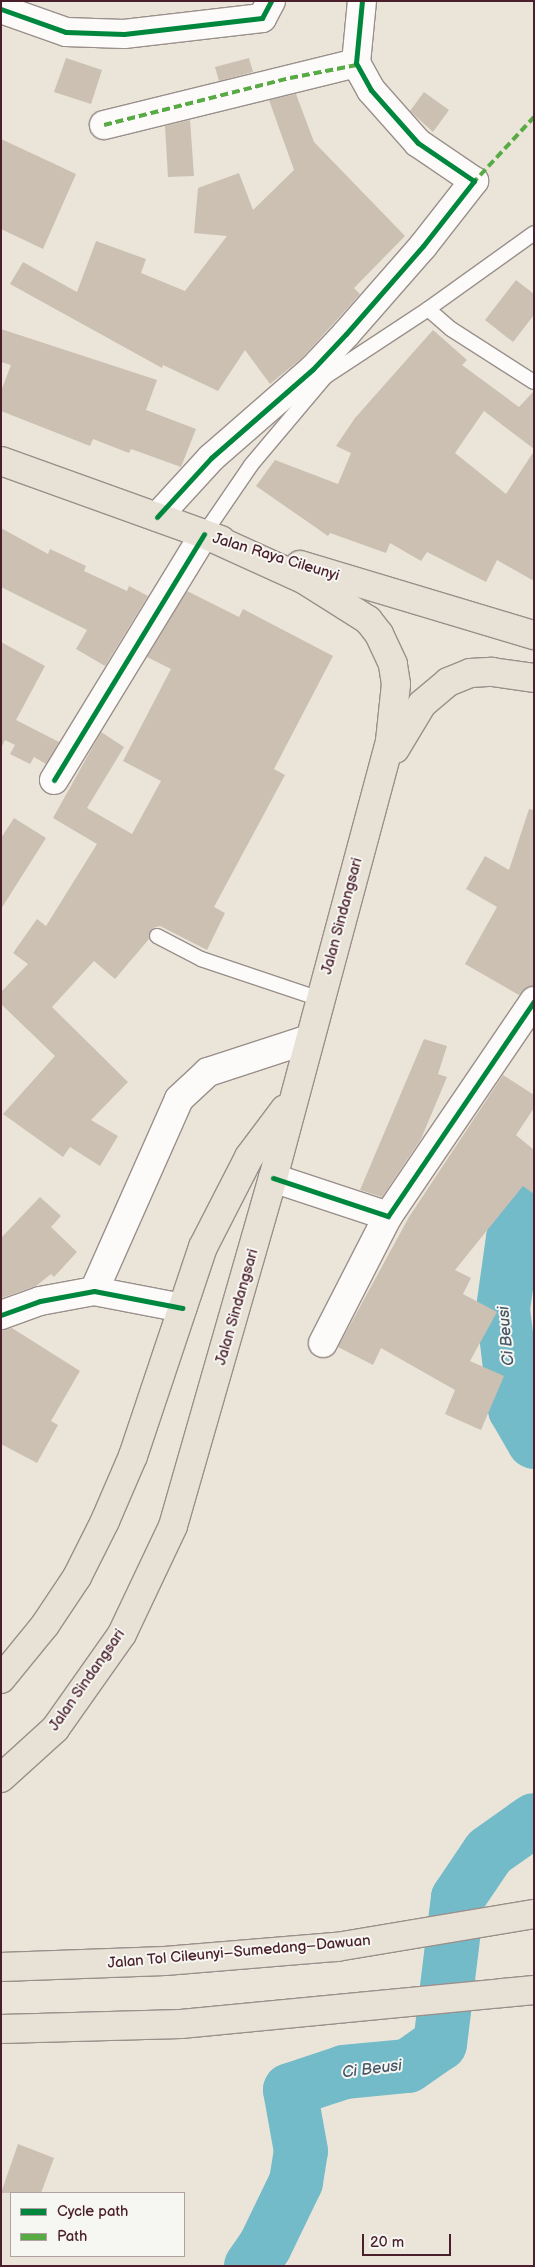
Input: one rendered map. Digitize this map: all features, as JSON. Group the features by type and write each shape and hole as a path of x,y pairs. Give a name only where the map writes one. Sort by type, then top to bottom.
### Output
{"highway":[{"name":"Jalan Raya Cileunyi","path":"1,461 204,534 534,635"},
{"path":"204,534 306,580 355,610 379,634 393,664 396,684 390,742 377,790"},
{"path":"377,790 410,721 434,692 470,673 492,672 534,678"},
{"name":"Jalan Sindangsari","path":"1,1778 55,1729 122,1634 173,1526 273,1178 377,790"},
{"path":"1,1679 46,1625 77,1577 105,1521 133,1456 182,1308 224,1200 249,1157 294,1098"},
{"name":"Jalan Tol Cileunyi–Sumedang–Dawuan","path":"1,1967 165,1961 337,1947 534,1914"},
{"path":"1,2029 181,2024 534,1990"}],"street":[{"path":"1,9 66,32 124,34 262,18 271,1"},
{"path":"157,517 211,458 313,368 346,334 424,246 474,181 418,143 380,102 356,62 362,1"},
{"path":"104,125 356,62"},
{"path":"54,780 204,534"},
{"path":"323,1343 388,1216 534,1001"},
{"path":"94,1290 179,1099 208,1072 309,1039"},
{"path":"273,1178 388,1216"},
{"path":"1,1315 40,1301 94,1290 182,1308"}],"lane":[{"path":"204,534 251,465 325,377 428,309 534,232"},
{"path":"428,309 451,329 534,382"},
{"path":"157,936 201,959 320,1000"}],"building":[{"path":"66,58 102,70 91,104 54,92"},
{"path":"249,58 253,72 219,81 215,67"},
{"path":"424,92 449,110 433,132 410,111"},
{"path":"296,94 314,142 405,236 354,288 360,294 334,323 302,358 270,384 245,350 218,391 163,365 162,368 10,284 23,262 77,292 96,241 146,259 141,273 185,291 227,236 194,233 198,188 239,173 253,210 294,170 269,100"},
{"path":"190,120 194,176 168,177 165,126"},
{"path":"1,139 76,174 43,249 1,229"},
{"path":"516,280 534,294 534,315 513,342 485,320"},
{"path":"1,329 157,380 146,410 196,429 181,467 131,449 129,453 93,439 90,446 1,411 1,391 11,365 1,362"},
{"path":"433,330 467,360 462,365 519,407 534,391 534,449 484,411 455,453 506,494 534,451 534,581 497,560 486,582 427,552 421,561 390,543 386,553 330,533 328,536 256,486 275,460 338,484 351,453 336,446 355,418"},
{"path":"1,528 48,554 50,549 86,566 84,571 127,591 129,586 148,596 105,666 76,649 87,630 1,587"},
{"path":"187,591 239,617 243,609 333,656 274,769 285,775 214,907 225,913 207,950 160,926 153,928 149,939 115,979 94,961 52,1007 128,1082 91,1120 118,1136 100,1166 70,1147 63,1157 3,1114 55,1056 1,1004 1,992 28,964 13,953 37,919 46,926 97,844 53,818 101,732 124,747 87,808 132,834 161,781 123,761 171,669 147,657"},
{"path":"1,642 45,666 16,720 59,742 46,764 34,757 30,764 10,754 15,745 5,740 1,748"},
{"path":"529,809 534,810 534,986 519,995 465,964 497,907 466,889 485,856 509,870"},
{"path":"14,818 46,838 1,909 1,838"},
{"path":"424,1039 447,1046 438,1074 447,1077 421,1139 382,1197 360,1190"},
{"path":"503,1075 534,1095 534,1108 516,1135 534,1150 534,1194 523,1186 455,1270 471,1278 463,1294 497,1312 470,1361 504,1376 481,1430 445,1414 455,1390 381,1348 373,1365 338,1347 409,1217"},
{"path":"40,1197 61,1216 51,1227 77,1252 54,1277 51,1274 36,1286 1,1298 1,1238"},
{"path":"12,1328 80,1371 51,1421 58,1425 37,1463 1,1444 1,1330"},
{"path":"18,2144 54,2158 41,2192 1,2193"}],"waterway":[{"name":"Ci Beusi","path":"534,1200 513,1238 503,1309 515,1409 534,1442"},
{"name":"Ci Beusi","path":"251,2266 265,2246 296,2182 301,2151 290,2090 344,2072 408,2066 440,2044 458,1898 489,1852 534,1820"}],"marked path":[{"path":"104,125 290,78 357,65"},
{"path":"472,184 534,117"}],"cycle path":[{"path":"1,9 66,32 124,34 262,18 271,1"},
{"path":"157,517 211,458 313,369 423,246 474,181 418,143 371,90 356,63 362,1"},
{"path":"54,780 204,534"},
{"path":"273,1178 388,1216 534,1001"},
{"path":"1,1315 40,1301 94,1291 182,1308"}]}
